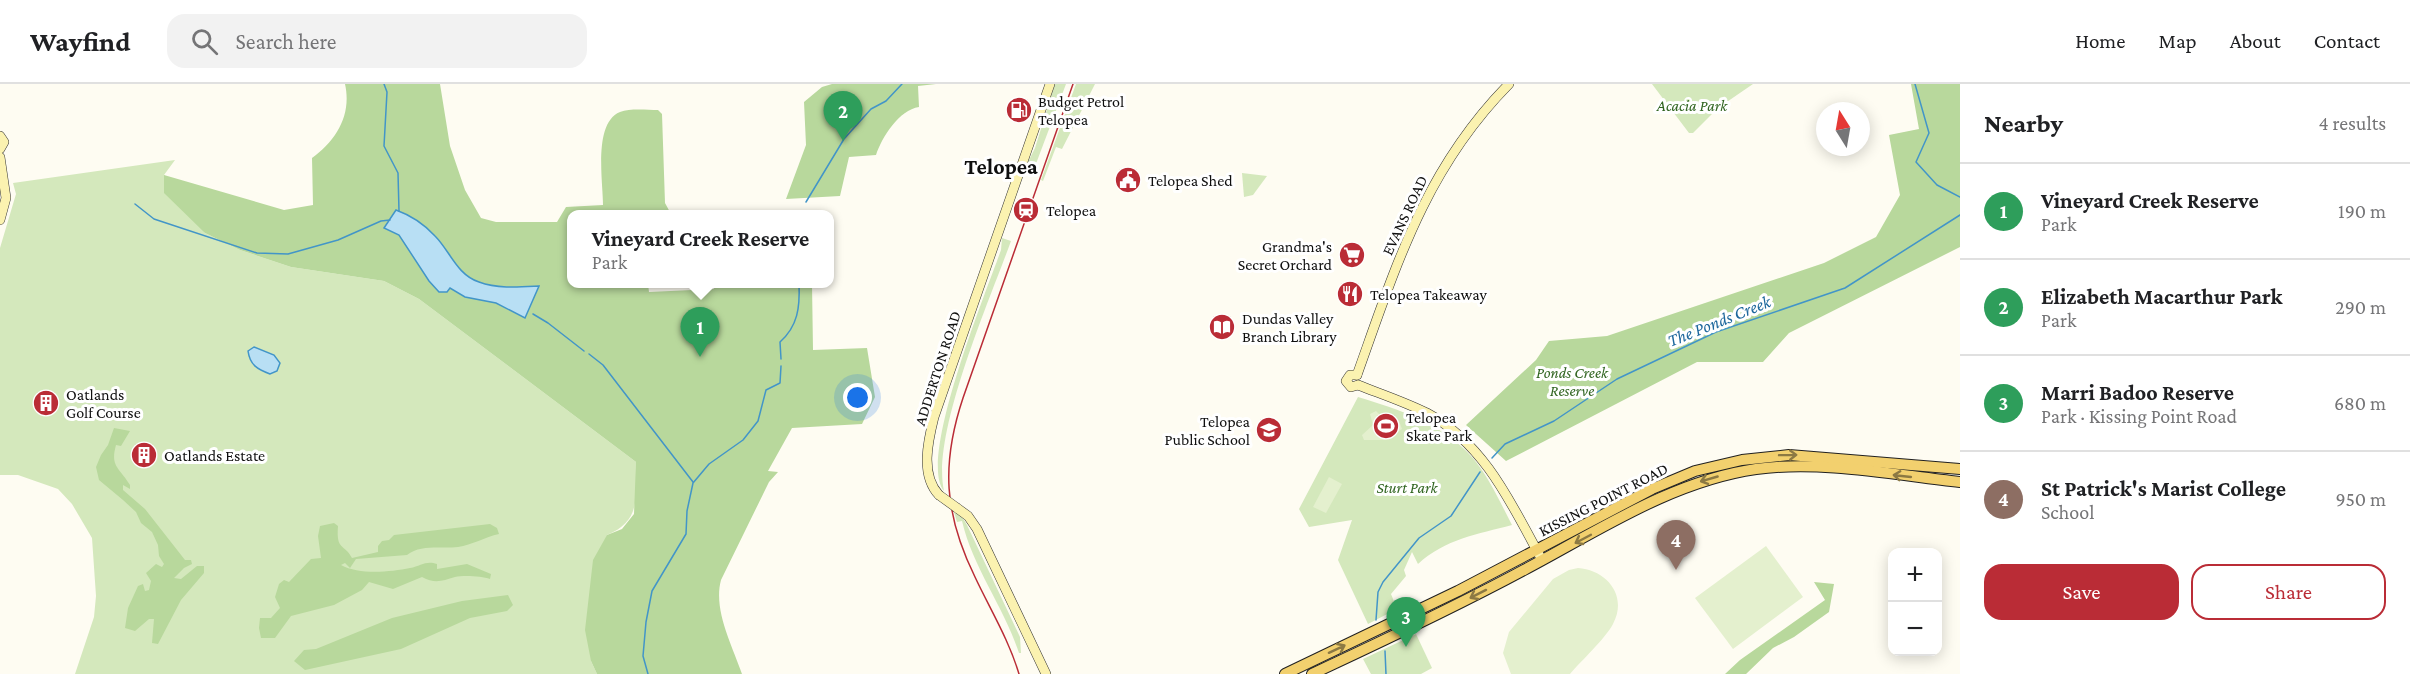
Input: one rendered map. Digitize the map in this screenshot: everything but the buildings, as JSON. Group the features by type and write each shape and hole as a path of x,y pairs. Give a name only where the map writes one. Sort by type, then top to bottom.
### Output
{"main road":[{"name":"ADDERTON ROAD","path":"1046,674 977,530 968,516 939,495 931,484 928,472 930,437 934,417 1050,84"},
{"name":"EVANS ROAD","path":"1509,84 1463,137 1416,218 1358,380 1429,414 1452,430 1474,450 1494,475 1536,550"},
{"path":"0,136 4,142 0,149"},
{"path":"0,157 6,198 0,220"},
{"name":"KISSING POINT ROAD","path":"1285,674 1450,595 1669,481 1701,470 1733,462 1803,455 1960,469"},
{"name":"KISSING POINT ROAD","path":"1312,674 1463,602 1673,492 1701,481 1739,472 1799,466 1960,482"},
{"path":"1536,550 1542,561"}],"green space":[{"path":"345,84 440,84 450,146 465,190 481,218 496,222 557,222 566,207 603,205 601,154 606,128 612,118 620,112 658,110 662,114 665,203 669,210 567,210 567,288 648,288 649,292 714,288 812,288 813,350 867,348 875,397 862,424 792,428 768,471 778,472 769,482 721,580 719,591 721,615 742,674 597,674 591,661 585,630 593,560 607,535 622,529 634,514 636,462 419,299 384,281 291,267 240,250 205,233 164,193 164,175 284,210 313,205 312,158 328,144 340,126 344,117 347,95"},
{"path":"832,84 936,84 918,86 919,107 905,113 892,125 876,155 849,157 840,196 786,199 806,145 804,102 822,87"},
{"path":"1055,84 1066,84 1031,177 1033,162 1030,161 1024,170 1035,148"},
{"path":"1076,84 1095,84 1062,149 1056,147 1043,181 1041,180"},
{"name":"Acacia Park","path":"1652,84 1753,84 1718,108 1693,133 1689,133"},
{"name":"Ponds Creek Reserve","path":"1911,84 1960,84 1960,247 1789,333 1763,362 1697,362 1506,461 1466,425 1536,360 1549,341 1607,336 1824,263 1876,237 1900,195 1889,135 1919,129"},
{"name":"Oatlands Golf Course","path":"175,160 164,175 205,233 240,250 291,267 384,281 419,299 636,462 636,496 632,514 619,529 607,535 591,661 597,674 75,674 94,617 96,596 92,538 72,504 58,489 18,475 0,475 0,248 16,194 13,183"},
{"path":"1242,173 1267,176 1253,195 1244,197"},
{"path":"1002,238 1011,241 964,367 946,436 942,466 944,491 938,473 946,412 957,374 1001,250"},
{"name":"Sturt Park","path":"1358,397 1419,419 1448,435 1472,457 1484,473 1512,525 1451,543 1418,564 1412,552 1404,570 1406,576 1391,594 1397,609 1368,624 1338,560 1352,520 1309,527 1299,509"},
{"name":"Telopea Skate Park","path":"1376,411 1380,415 1381,422 1399,421 1402,429 1386,440 1364,440 1362,435 1373,425 1370,414"},
{"path":"114,428 130,431 121,446 116,445 114,452 115,463 130,485 130,489 123,485 123,490 145,509 185,560 191,560 192,564 174,578 181,579 197,566 204,566 204,573 181,600 158,644 152,643 154,619 149,619 135,631 125,628 128,608 138,586 143,584 145,591 149,590 151,581 146,573 156,564 162,567 164,564 159,556 158,545 152,532 141,523 136,512 99,480 96,467"},
{"path":"1329,477 1342,484 1326,513 1313,507"},
{"path":"954,512 961,515 967,525 1020,637 1021,653 973,555 962,521 957,522"},
{"path":"334,523 338,526 339,543 352,558 378,552 378,546 382,541 389,540 394,535 490,524 497,528 499,534 463,546 425,548 407,555 356,559 350,568 345,563 341,565 348,568 357,570 375,572 430,563 437,564 437,569 467,564 491,574 490,579 463,576 435,581 422,577 393,589 369,582 362,590 334,605 291,616 275,638 261,638 260,618 271,618 280,608 275,597 279,584 284,580 289,582 311,559 321,558 318,536 320,526"},
{"path":"1766,546 1803,597 1733,649 1695,598"},
{"path":"1578,568 1598,574 1612,586 1618,604 1613,624 1570,674 1511,674 1503,653 1509,632 1553,579"},
{"path":"1814,582 1834,584 1829,612 1794,637 1773,648 1746,674 1725,674 1740,660 1825,600"},
{"path":"508,595 513,605 507,611 470,618 401,649 305,670 294,661 304,650 316,649 392,618 462,601"},
{"path":"1416,634 1432,668 1421,674 1371,674 1363,659"}],"water":[{"path":"396,210 417,220 431,232 459,268 471,279 501,287 539,286 525,318 496,303 465,297 450,288 447,292 439,292 429,281 399,235 384,228"},
{"path":"254,347 274,355 280,363 277,371 270,374 255,366 250,360 248,351"}],"waterway":[{"path":"384,84 387,92 384,146 398,173 399,211"},
{"path":"806,202 844,139 871,109 886,101 902,84"},
{"name":"The Ponds Creek","path":"1915,84 1929,133 1916,162 1937,185 1960,197"},
{"path":"135,204 154,219 257,253 288,254 338,240 381,221 390,220"},
{"name":"The Ponds Creek","path":"1492,458 1505,444 1554,421 1617,379 1716,332 1845,288 1960,215"},
{"path":"781,359 780,342 791,329 797,316 799,288"},
{"path":"533,314 584,351"},
{"path":"589,354 603,365 693,482"},
{"path":"648,674 643,656 652,591 686,534 687,511 693,483 709,464 743,440 758,421 766,390 780,383 781,366"},
{"name":"The Ponds Creek","path":"1376,620 1378,592 1383,582 1419,538 1451,516 1480,472"},
{"name":"The Ponds Creek","path":"1385,651 1386,674"}],"tram line":[{"path":"1019,674 1005,637 975,577 957,532 949,489 951,445 963,398 1073,84"}],"place":[{"name":"Budget Petrol Telopea","path":"1019,110"},
{"name":"Elizabeth Macarthur Park","path":"843,141"},
{"name":"Telopea Shed","path":"1128,180"},
{"name":"Telopea","path":"1026,210"},
{"name":"Grandma's Secret Orchard","path":"1352,255"},
{"name":"Telopea Takeaway","path":"1350,294"},
{"name":"Dundas Valley Branch Library","path":"1222,327"},
{"name":"Vineyard Creek Reserve","path":"700,357"},
{"name":"Oatlands Golf Course","path":"46,403"},
{"name":"Telopea Skate Park","path":"1386,426"},
{"name":"Telopea Public School","path":"1269,430"},
{"name":"Oatlands Estate","path":"144,455"},
{"name":"St Patrick's Marist College","path":"1676,570"},
{"name":"Marri Badoo Reserve","path":"1406,647"}],"district":[{"name":"Telopea","path":"1001,166"}]}
